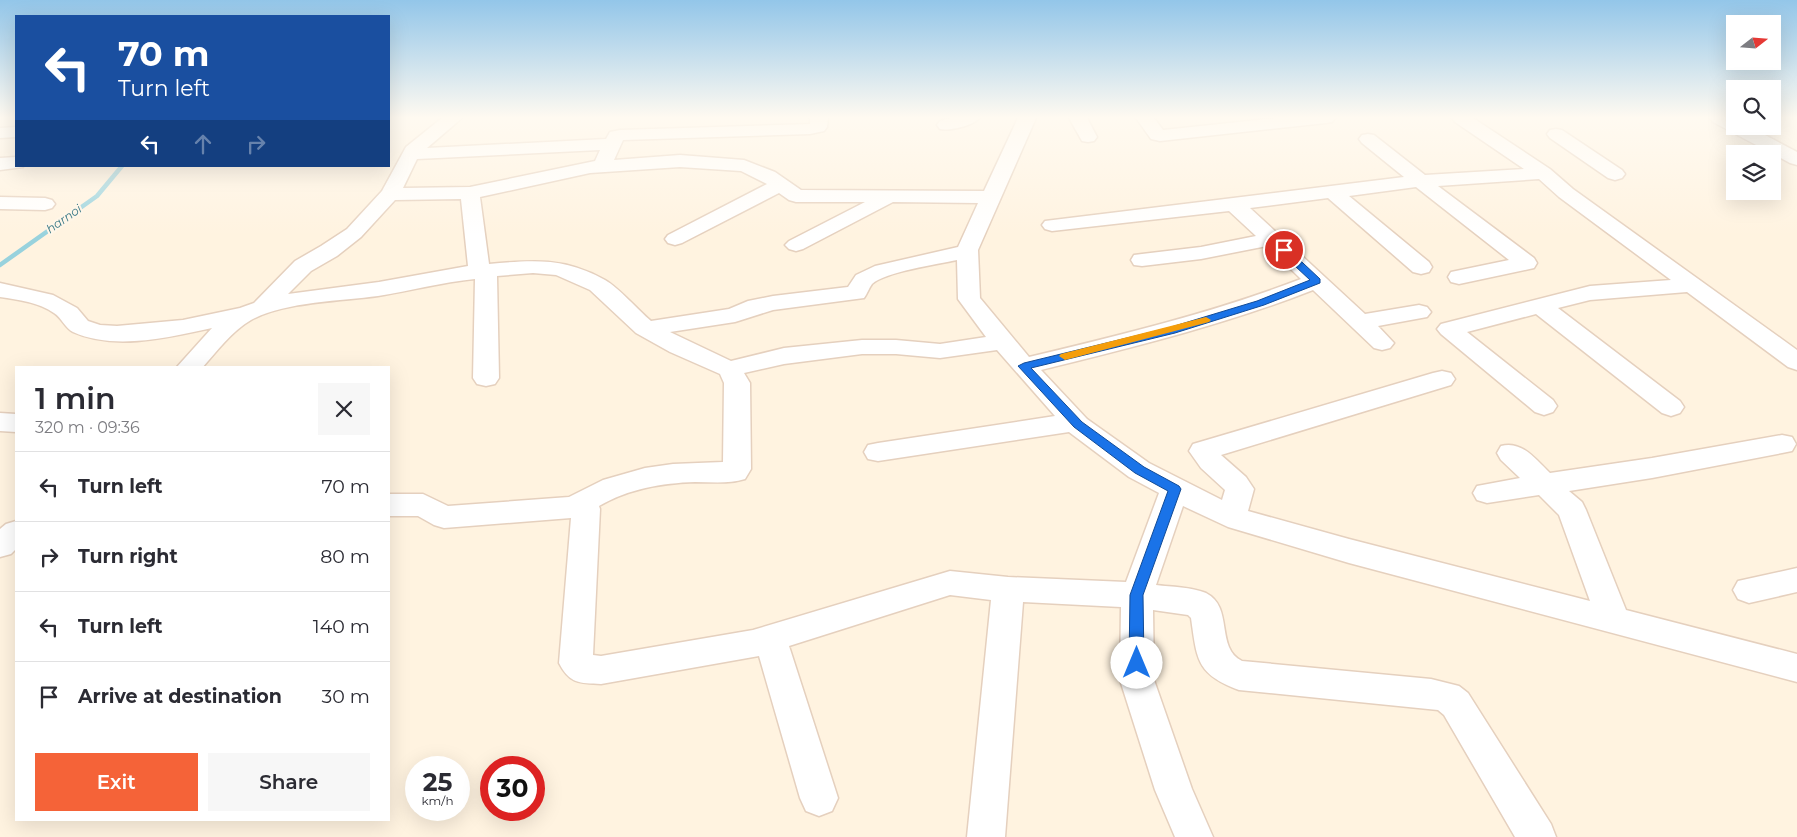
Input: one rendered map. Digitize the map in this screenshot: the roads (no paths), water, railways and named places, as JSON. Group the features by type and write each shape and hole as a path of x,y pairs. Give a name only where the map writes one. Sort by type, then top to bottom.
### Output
{"street":[{"path":"190,366 217,336 252,312 303,266 354,232 390,194 409,157"},
{"path":"602,166 606,157"},
{"path":"753,170 754,157"},
{"path":"1009,157 966,252 969,299 1002,342 1076,422 1139,470 1232,516 1349,551 1797,668"},
{"path":"1391,157 1526,263 1459,277"},
{"path":"1520,157 1692,285 1787,344 1797,362"},
{"path":"1580,157 1615,174"},
{"path":"390,194 470,193 602,166 680,161 744,166 768,176 796,196 990,197"},
{"path":"0,164 15,163"},
{"path":"1052,225 1235,205 1421,181 1543,173"},
{"path":"675,239 780,184"},
{"path":"1332,192 1421,267"},
{"path":"470,193 483,271 486,378"},
{"path":"796,245 890,197"},
{"path":"0,203 46,204"},
{"path":"1235,205 1382,343"},
{"path":"1142,260 1201,253 1272,239"},
{"path":"647,329 736,315 738,312 762,306 810,297 856,293 863,281 871,276 909,264 966,252"},
{"path":"0,290 45,299 69,313 80,327 99,331 138,334 252,312 286,301 334,296 455,274 533,266 560,269 598,285 622,309 647,329 679,347 729,369 784,356 862,348 896,347 940,351 1002,342"},
{"path":"1024,366 1171,330 1260,303 1317,281"},
{"path":"1544,406 1448,330 1590,293 1692,285"},
{"path":"1539,305 1671,407"},
{"path":"1360,322 1419,312"},
{"path":"576,507 584,500 616,487 654,476 735,472 737,470 736,383 729,369"},
{"path":"1232,516 1240,489 1235,481 1208,460 1203,452 1442,379"},
{"path":"878,452 1076,422"},
{"path":"1487,492 1652,468 1782,444"},
{"path":"1511,453 1572,510 1613,619"},
{"path":"1175,489 1137,595 1137,680 1174,790 1194,837"},
{"path":"390,505 423,505 444,517 576,507 586,509 576,663 581,668 601,670 752,644 950,583 1137,595 1196,603 1206,612 1213,655 1224,668 1239,675 1447,697 1456,704 1537,837"},
{"path":"0,546 15,533"},
{"path":"1749,590 1797,580"},
{"path":"986,837 1008,588"},
{"path":"770,638 819,798"}],"waterway":[{"name":"harnoi","path":"0,265 97,196 121,167"}]}
